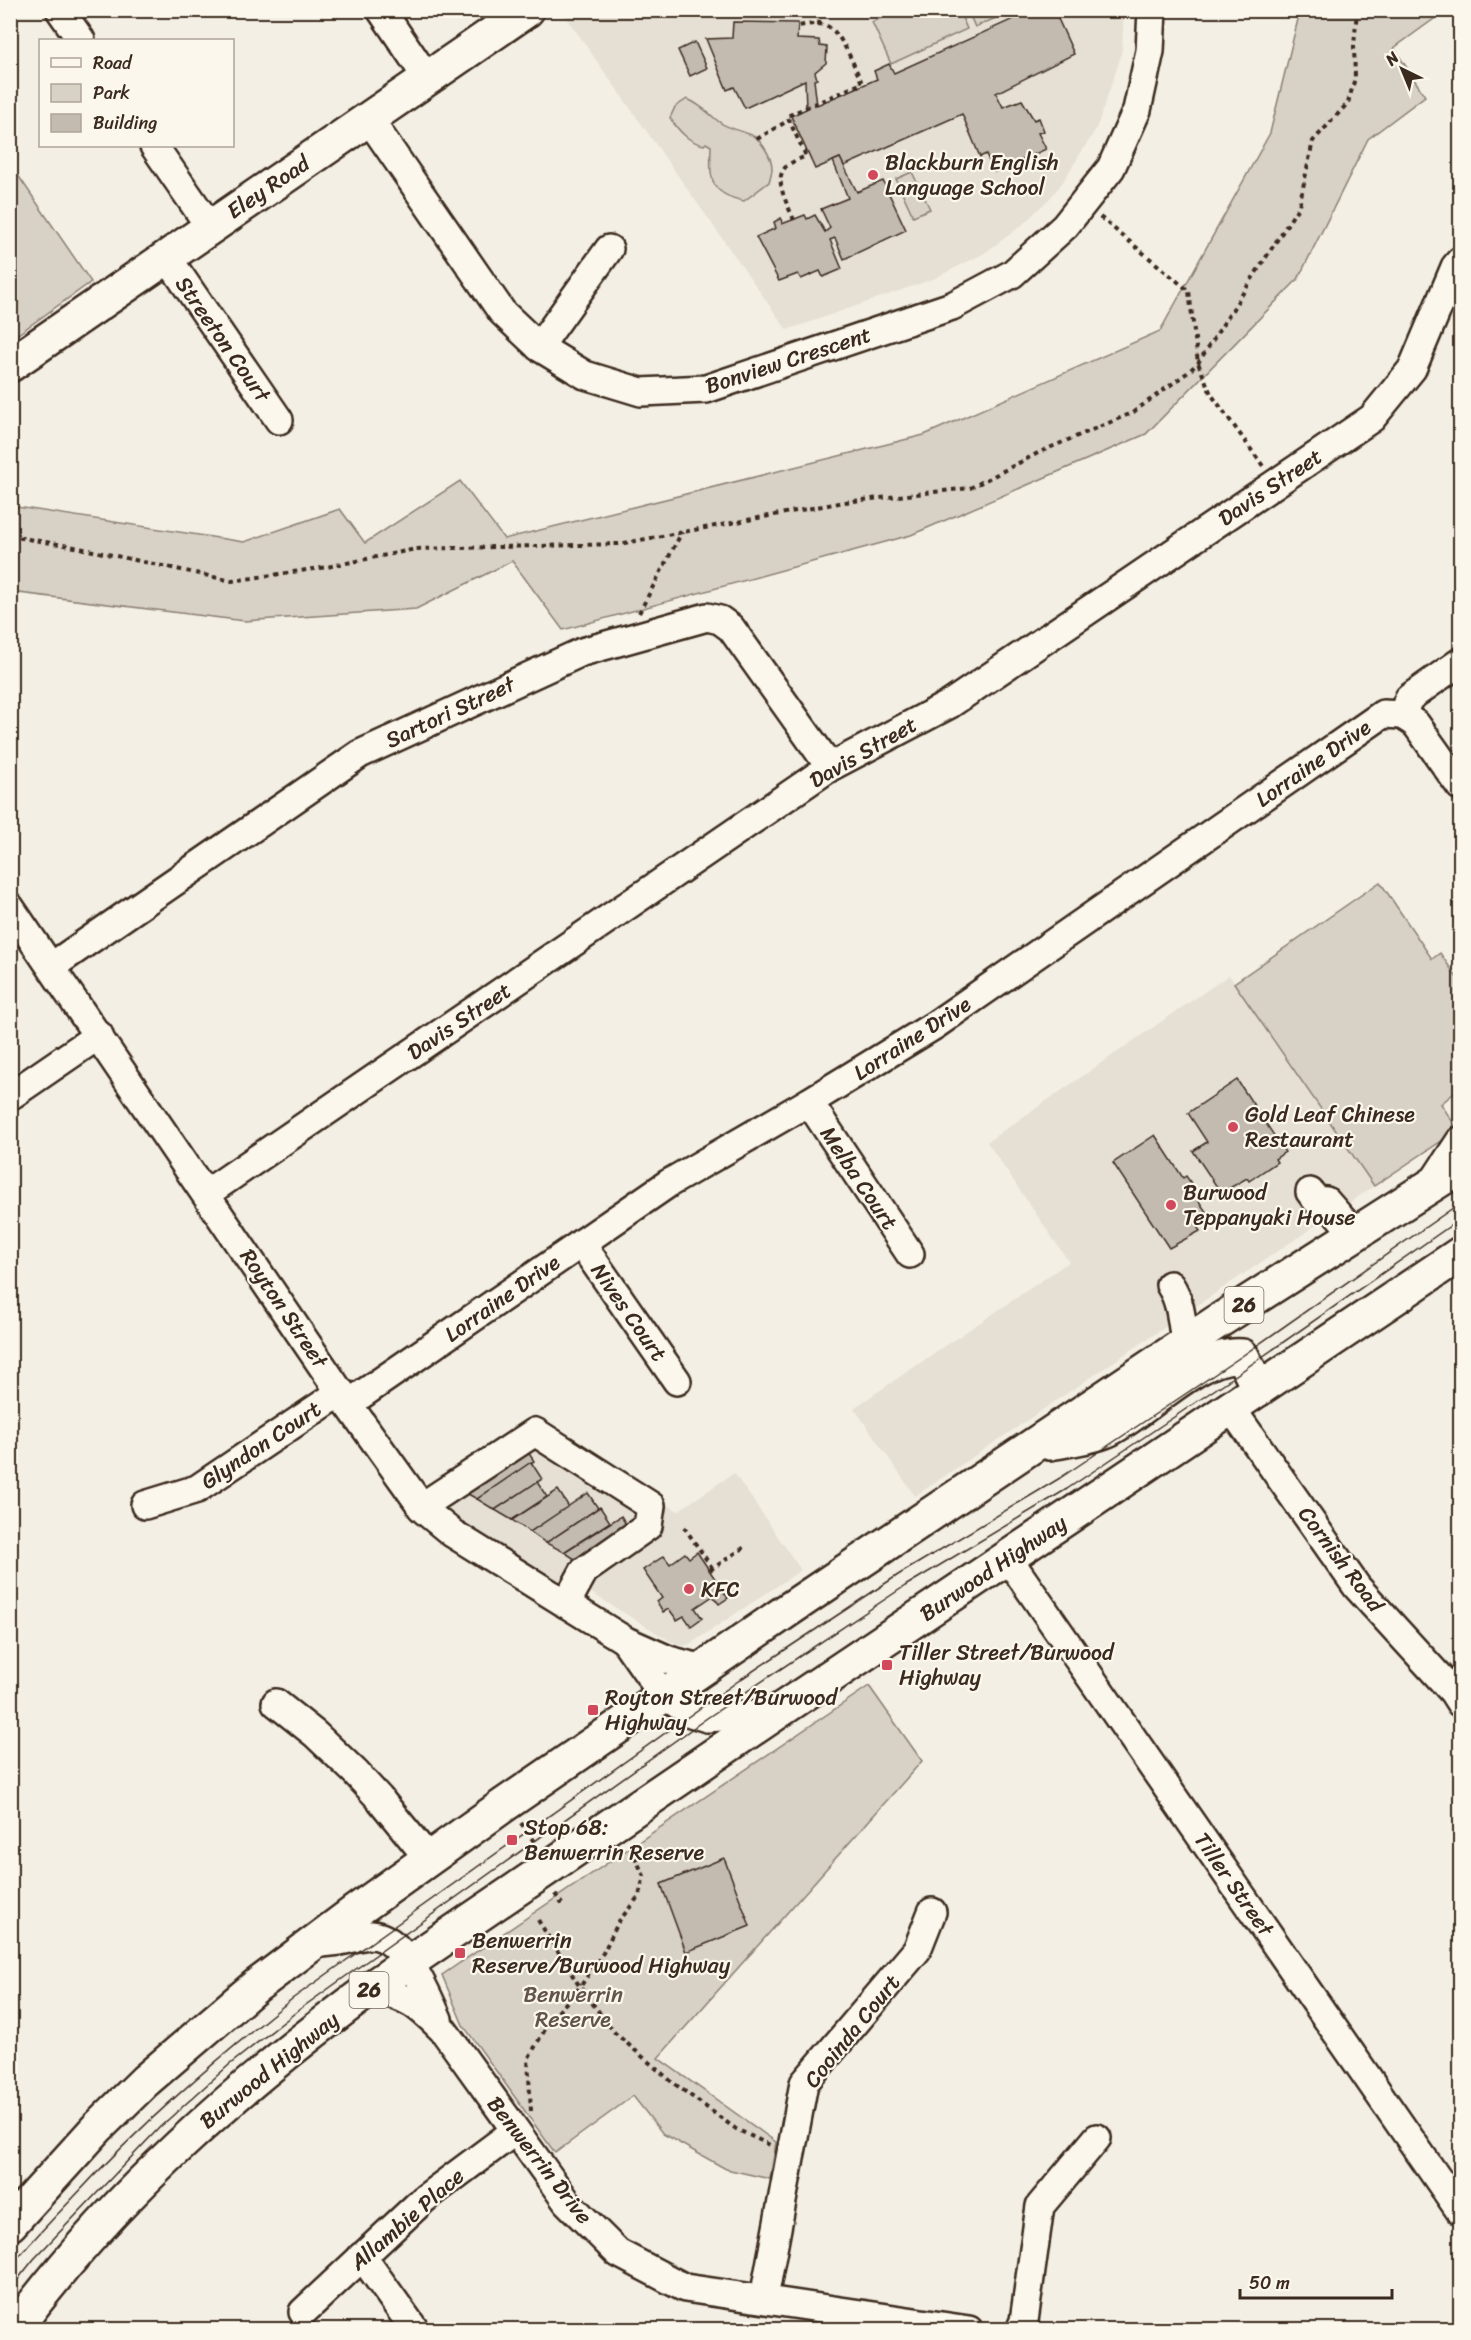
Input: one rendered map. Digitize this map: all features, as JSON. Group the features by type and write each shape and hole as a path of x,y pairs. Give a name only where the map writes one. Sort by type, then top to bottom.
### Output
{"main road":[{"name":"Eley Road","path":"10,365 527,10"},
{"name":"26","path":"10,2224 97,2128 200,2031 429,1859 663,1695 1185,1343 1461,1167"},
{"name":"Burwood Highway","path":"14,2330 89,2238 174,2151 270,2064 371,1988 776,1713 1461,1254"},
{"path":"1031,1448 1108,1429 1200,1368 1223,1356 1242,1356 1259,1389"}],"street":[{"path":"60,10 80,39"},
{"path":"381,10 428,78"},
{"name":"Bonview Crescent","path":"369,119 502,312 539,347 585,375 641,392 706,389 952,306 1012,274 1065,226 1111,168 1137,110 1150,51 1152,10"},
{"path":"155,147 210,227"},
{"path":"539,347 609,249"},
{"name":"Streeton Court","path":"167,257 279,420"},
{"name":"Davis Street","path":"207,1193 831,767 950,704 1372,418 1412,369 1455,267 1461,261"},
{"name":"Sartori Street","path":"52,966 360,754 582,652 707,617 720,620 731,628 831,767"},
{"name":"Lorraine Drive","path":"345,1398 669,1183 809,1102 935,1025 1383,714 1402,715 1409,698 1461,662"},
{"path":"1402,715 1416,724 1461,786"},
{"name":"Royton Street","path":"10,907 421,1507 452,1533 626,1641 669,1660 703,1669"},
{"path":"10,1096 99,1035"},
{"name":"Melba Court","path":"809,1102 910,1254"},
{"path":"1431,1186 1461,1142"},
{"path":"1326,1252 1324,1223 1315,1207 1313,1196 1326,1201 1355,1234"},
{"name":"Nives Court","path":"581,1243 677,1381"},
{"path":"1185,1343 1174,1291 1189,1299 1214,1324"},
{"name":"Glyndon Court","path":"145,1505 197,1489 345,1398"},
{"name":"Cornish Road","path":"1231,1407 1357,1587 1461,1703"},
{"path":"421,1507 535,1432 651,1506 648,1526 585,1571 566,1604"},
{"name":"Tiller Street","path":"1008,1558 1461,2211"},
{"name":"Royton Street","path":"626,1641 663,1695 691,1713 707,1718 776,1713"},
{"path":"276,1703 315,1734 355,1772 429,1859"},
{"name":"Cooinda Court","path":"764,2298 804,2083 917,1950 932,1912"},
{"name":"Benwerrin Drive","path":"313,1944 369,1935 380,1936 392,1943 421,1981 444,2031"},
{"name":"Benwerrin Drive","path":"371,1988 412,2001 444,2031 523,2121 567,2202 618,2253 686,2288 764,2298 903,2324 969,2330"},
{"name":"Allambie Place","path":"303,2312 424,2199 523,2121"},
{"path":"1020,2330 1024,2321 1040,2206 1096,2138"},
{"path":"362,2256 415,2330"}],"path":[{"path":"819,25 820,10"},
{"path":"875,10 879,19"},
{"path":"10,537 70,546 232,581 327,567 416,549 619,544 844,502 970,488 1042,451 1131,413 1198,363 1299,206 1313,141 1348,104 1355,78 1354,46 1357,10"},
{"path":"794,220 780,181 787,165 806,156 787,116 862,83 839,37 826,25 798,26"},
{"path":"757,139 789,120"},
{"path":"1083,204 1189,291 1198,363 1211,394 1276,484"},
{"path":"624,640 682,531"},
{"path":"684,1527 711,1570 745,1547"},
{"path":"520,1822 533,1840"},
{"path":"523,2121 528,2059 550,2021 580,1987 603,1953 619,1921 639,1896 644,1876 633,1853"},
{"path":"538,1920 580,1987 615,2033 672,2082 736,2129 769,2144 792,2151"}],"shaded area":[{"name":"Blackburn English Language School","path":"566,10 1124,10 1122,50 1096,129 1062,183 1020,227 983,254 933,279 787,330 563,13"},
{"path":"1229,975 1374,1186 915,1496 854,1408 1069,1262 987,1142"},
{"path":"535,1424 678,1511 734,1473 801,1570 684,1646 670,1641 590,1592 584,1601 435,1507"}],"green space":[{"path":"897,11 959,11 967,29 891,64 872,22"},
{"path":"968,11 1012,11 975,27"},
{"path":"1300,11 1445,11 1394,48 1425,96 1368,139 1298,279 1146,434 911,535 563,630 512,561 416,609 245,621 11,592 11,506 244,542 340,509 365,543 460,481 504,539 924,435 1160,331 1270,133"},
{"path":"687,99 725,125 753,136 768,153 772,168 769,182 744,201 732,198 717,189 712,175 711,146 706,143 698,144 689,139 670,118 675,107"},
{"path":"11,165 91,282 10,339"},
{"path":"912,172 930,209 913,216 896,179"},
{"path":"1380,882 1432,959 1440,953 1460,982 1460,1088 1441,1104 1458,1130 1374,1186 1234,983"},
{"name":"Benwerrin Reserve","path":"869,1686 922,1761 658,2058 776,2142 770,2179 726,2169 663,2134 633,2096 555,2153 463,2025 442,1975"}],"building":[{"path":"1039,10 1054,10 1074,54 996,93 1003,107 1022,100 1034,120 1039,118 1044,131 1038,133 1046,149 1022,160 1023,164 1017,167 1015,163 994,172 986,154 980,157 962,114 844,166 840,158 815,169 791,116 806,109 805,80 745,108 734,87 727,90 706,39 732,38 733,22 798,23 797,39 819,40 820,46 827,47 826,63 815,72 817,105 877,79 874,71 889,64 894,73 1031,11 1033,14"},
{"path":"695,42 707,68 690,76 678,50"},
{"path":"840,158 857,192 883,181 906,230 844,259 835,238 830,240 842,269 823,277 820,271 801,279 798,274 779,281 756,237 776,228 774,222 781,218 782,224 805,215 807,219 815,215 825,232 830,228 821,209 848,198 833,161"},
{"name":"Gold Leaf Chinese Restaurant","path":"1237,1080 1285,1152 1275,1159 1277,1162 1249,1181 1247,1178 1221,1193 1193,1151 1207,1142 1188,1113"},
{"name":"Burwood Teppanyaki House","path":"1155,1135 1183,1178 1186,1176 1195,1189 1192,1191 1211,1219 1198,1228 1200,1231 1169,1248 1113,1163"},
{"path":"524,1446 534,1461 477,1499 468,1494 468,1485"},
{"path":"531,1462 542,1479 495,1510 477,1499"},
{"path":"537,1482 547,1497 512,1520 495,1510"},
{"path":"558,1490 569,1507 530,1532 512,1520"},
{"path":"588,1493 598,1508 546,1543 530,1532"},
{"path":"600,1507 610,1522 564,1552 546,1543"},
{"path":"621,1516 630,1531 581,1563 564,1552"},
{"name":"KFC","path":"697,1552 728,1598 719,1604 713,1596 695,1608 702,1618 691,1626 684,1616 677,1620 669,1609 663,1612 657,1602 662,1598 643,1570 664,1556 670,1564 685,1553 689,1558"},
{"path":"724,1858 750,1926 686,1952 661,1884"}],"tram line":[{"path":"10,2267 98,2172 151,2120 206,2070 292,1999 741,1679 898,1575 1060,1478 1242,1356 1460,1203"},
{"path":"10,2289 34,2259 160,2127 229,2065 300,2009 707,1718 905,1586 1067,1489 1226,1382 1460,1219"}],"place":[{"name":"Blackburn English Language School","path":"873,175"},
{"name":"Gold Leaf Chinese Restaurant","path":"1233,1127"},
{"name":"Burwood Teppanyaki House","path":"1171,1205"},
{"name":"KFC","path":"689,1589"},
{"name":"Tiller Street/Burwood Highway","path":"887,1665"},
{"name":"Royton Street/Burwood Highway","path":"593,1710"},
{"name":"Stop 68: Benwerrin Reserve","path":"512,1840"},
{"name":"Benwerrin Reserve/Burwood Highway","path":"460,1953"}]}
